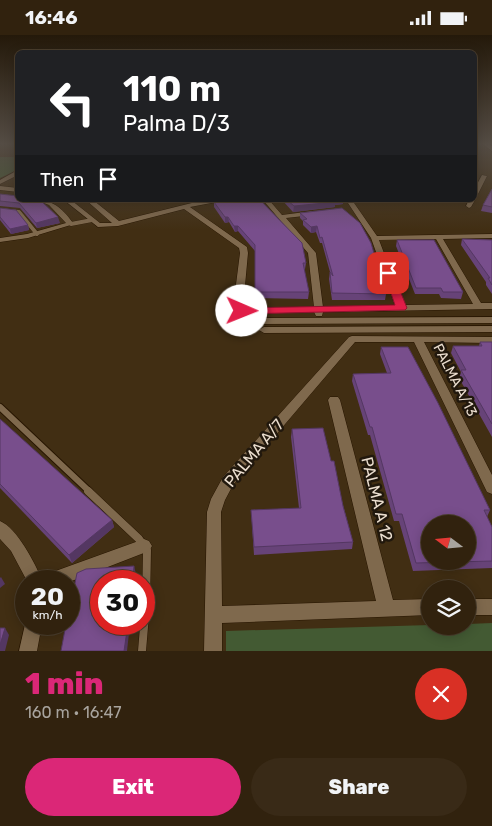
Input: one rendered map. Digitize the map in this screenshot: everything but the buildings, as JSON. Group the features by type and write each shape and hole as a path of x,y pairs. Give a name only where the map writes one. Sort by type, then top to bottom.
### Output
{"street":[{"path":"0,184 15,175"},
{"path":"477,175 492,177"},
{"path":"477,190 484,176"},
{"path":"0,184 15,183"},
{"path":"0,184 15,189"},
{"path":"0,195 15,197"},
{"path":"2,240 37,234 71,224 51,204 45,202"},
{"path":"70,202 102,226 213,202"},
{"path":"76,206 88,202"},
{"path":"92,202 118,224"},
{"path":"268,202 312,253 321,325"},
{"path":"351,202 375,238 402,308"},
{"path":"186,207 243,247 238,308 242,311 492,306"},
{"path":"347,209 356,208"},
{"path":"281,217 319,213"},
{"path":"438,236 479,307"},
{"path":"375,238 492,236"},
{"path":"262,326 492,321"},
{"path":"321,325 492,329"},
{"name":"PALMA A/7","path":"213,651 214,512 218,499 228,481 352,339 418,340"},
{"path":"418,340 492,340"},
{"name":"PALMA A/13","path":"418,340 492,488"},
{"name":"PALMA A 12","path":"334,400 386,607"},
{"path":"0,528 16,546 29,570"},
{"path":"80,570 144,546"},
{"path":"213,615 421,607"},
{"path":"476,607 492,607"},
{"path":"28,651 31,635"}],"lane":[{"path":"0,210 19,212 37,234"},
{"path":"71,224 92,220"},
{"path":"0,407 147,550 146,603 142,651"}],"green space":[{"path":"0,173 11,173 0,178"},
{"path":"492,623 492,651 226,651 226,631 421,625 421,635 476,635 476,624"}],"route":[{"path":"242,311 402,308 388,273"}]}
